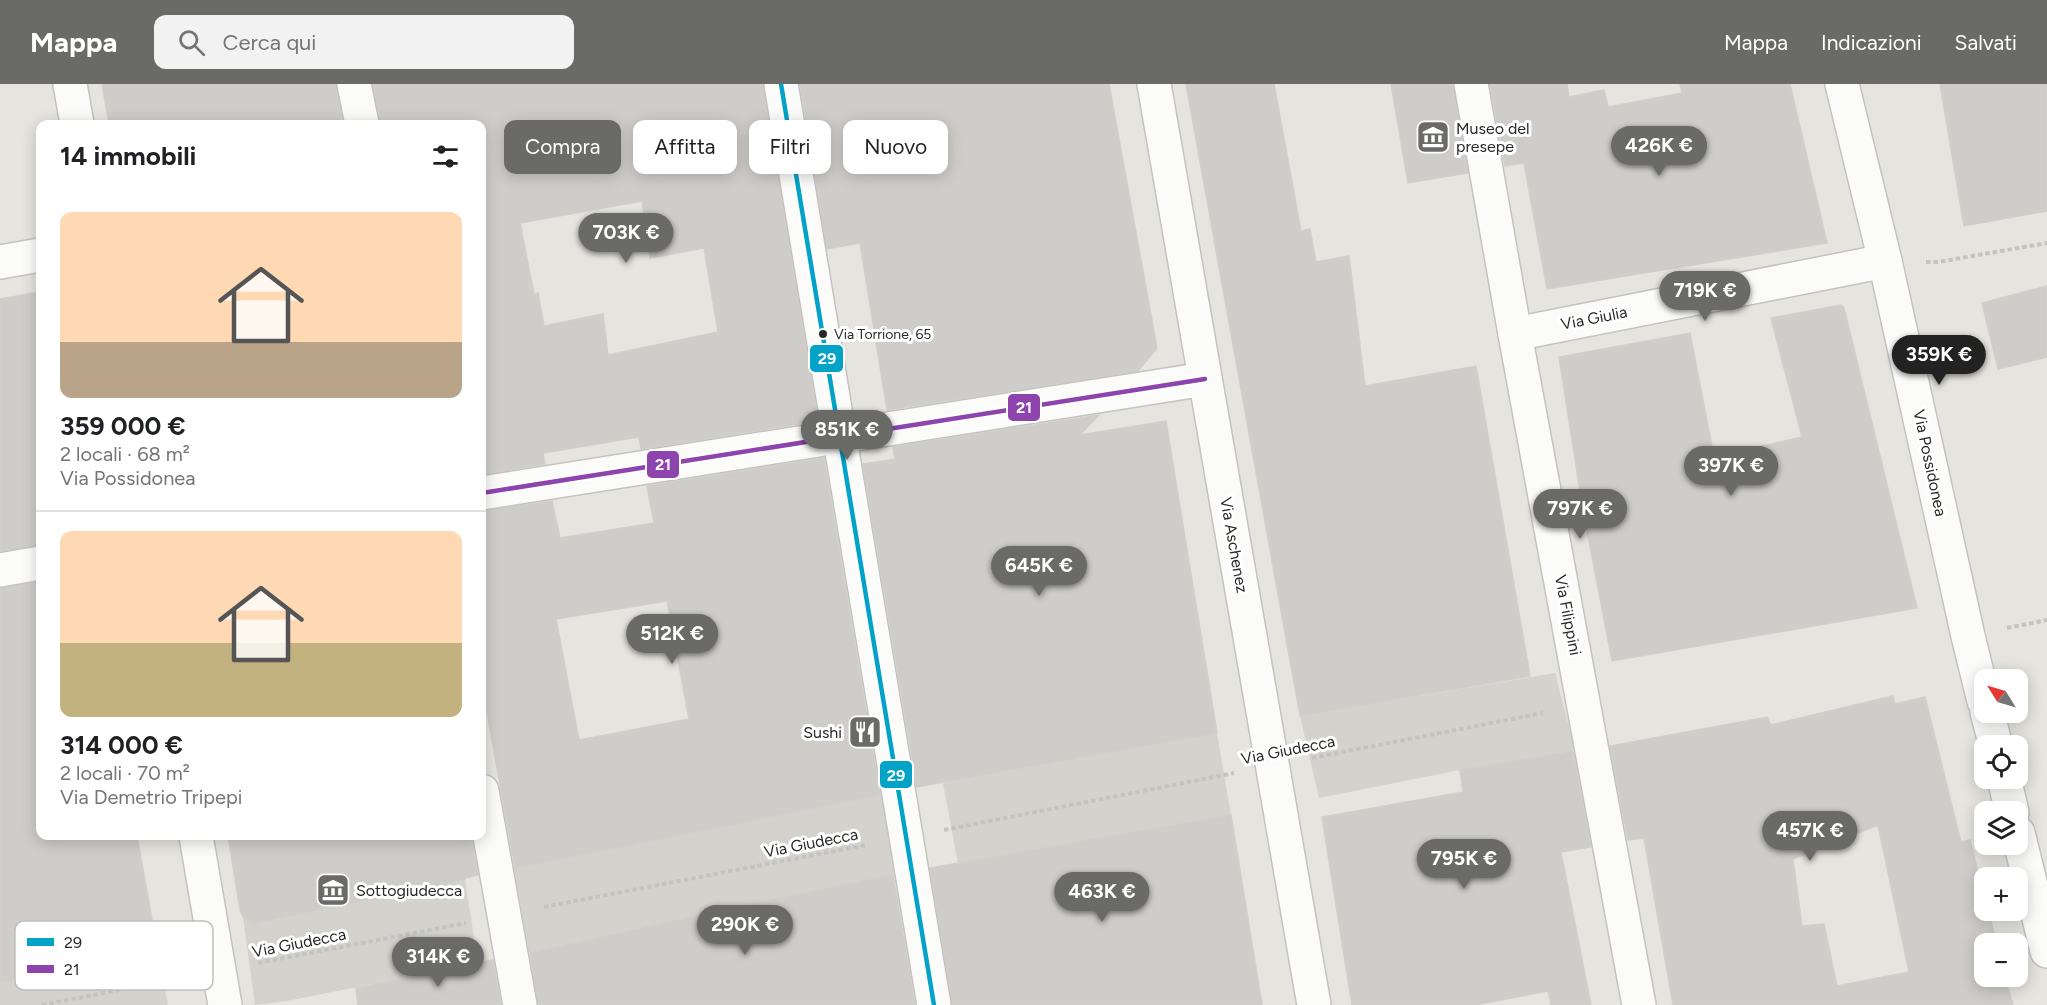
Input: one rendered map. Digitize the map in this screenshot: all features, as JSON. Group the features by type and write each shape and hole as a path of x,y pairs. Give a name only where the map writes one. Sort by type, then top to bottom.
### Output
{"street":[{"path":"70,84 76,120"},
{"path":"354,84 361,120"},
{"path":"781,84 934,1005"},
{"name":"Via Aschenez","path":"1154,84 1314,1005"},
{"name":"Via Filippini","path":"1472,84 1515,334 1639,1005"},
{"name":"Via Possidonea","path":"1842,84 1885,261 1976,669"},
{"path":"0,262 36,256"},
{"name":"Via Giulia","path":"1515,334 1885,261"},
{"path":"486,492 1205,379"},
{"path":"0,570 36,564"},
{"path":"486,814 520,1005"},
{"path":"197,840 210,921"},
{"path":"2023,855 2047,951"},
{"path":"213,936 225,1005"}],"path":[{"path":"1938,262 2047,243"},
{"path":"2026,624 2047,620"},
{"name":"Via Giudecca","path":"213,972 1584,705"},
{"name":"Via Giudecca","path":"42,1005 120,990"}],"shaded area":[{"path":"1555,673 1575,750 1319,798 1300,716"},
{"path":"1217,733 1231,815 958,864 943,783"},
{"path":"890,793 903,874 732,907 529,953 514,868"},
{"path":"465,880 478,963 287,1001 255,1005 243,917 256,924"},
{"path":"15,979 15,990 165,990 168,1005 0,1005 0,982"}],"building":[{"path":"102,84 336,84 342,120 108,120"},
{"path":"373,84 763,84 769,120 749,120 749,174 778,174 818,421 641,449 639,437 543,453 545,464 486,473 486,120 379,120","holes":["642,201 650,258 704,248 718,332 608,355 603,314 544,326 538,293 534,294 520,223"]},
{"path":"800,84 1109,84 1157,348 1138,371 887,410 860,243 827,249 815,174 831,174 831,120 806,120"},
{"path":"1186,84 1274,84 1301,231 1310,229 1316,262 1349,256 1365,386 1476,366 1530,676 1300,716"},
{"name":"Museo del presepe","path":"1391,84 1453,84 1468,173 1408,183"},
{"path":"1490,84 1567,84 1569,97 1604,90 1608,107 1682,93 1680,84 1790,84 1827,243 1547,289 1524,163 1505,166"},
{"path":"1940,84 2047,84 2047,211 1964,226"},
{"path":"2047,286 2047,357 1998,369 1982,303"},
{"path":"36,293 36,546 0,551 0,299"},
{"path":"1841,305 1844,308 1917,608 1612,661 1583,510 1559,357 1690,333 1714,457 1802,437 1771,318"},
{"path":"1099,415 1080,435 1166,421 1217,733 917,787 863,464 895,459 893,447"},
{"path":"824,458 880,795 515,868 486,707 486,510 552,501 560,538 654,523 647,486","holes":["667,601 689,719 579,740 556,619"]},
{"path":"36,583 36,840 138,840 152,921 15,921 15,979 0,982 0,588"},
{"path":"1893,696 1895,704 1925,697 1961,842 1970,840 1977,867 1974,867 1974,921 1991,921 1994,933 1974,933 1974,987 2008,987 2013,1005 1673,1005 1644,838 1628,840 1610,746 1767,717 1771,725","holes":["1878,825 1909,972 1837,986 1824,924 1802,926 1793,859"]},
{"path":"1573,751 1591,847 1561,852 1591,1005 1551,1005 1548,991 1475,1005 1352,1005 1322,817 1463,792 1460,770"},
{"path":"1231,815 1262,1005 952,1005 930,868"},
{"path":"229,840 472,840 478,875 465,878 465,880 253,924 243,917"},
{"path":"893,875 915,1005 538,1005 530,953 730,908"},
{"path":"493,960 501,1005 358,1005 356,988"}],"transit line":[{"name":"29","path":"781,84 934,1005"},
{"name":"21","path":"486,492 1205,379"}],"place":[{"name":"Museo del presepe","path":"1433,137"},
{"name":"Via Torrione, 65","path":"823,334"},
{"name":"Sushi","path":"865,732"},
{"name":"Sottogiudecca","path":"333,890"}]}
